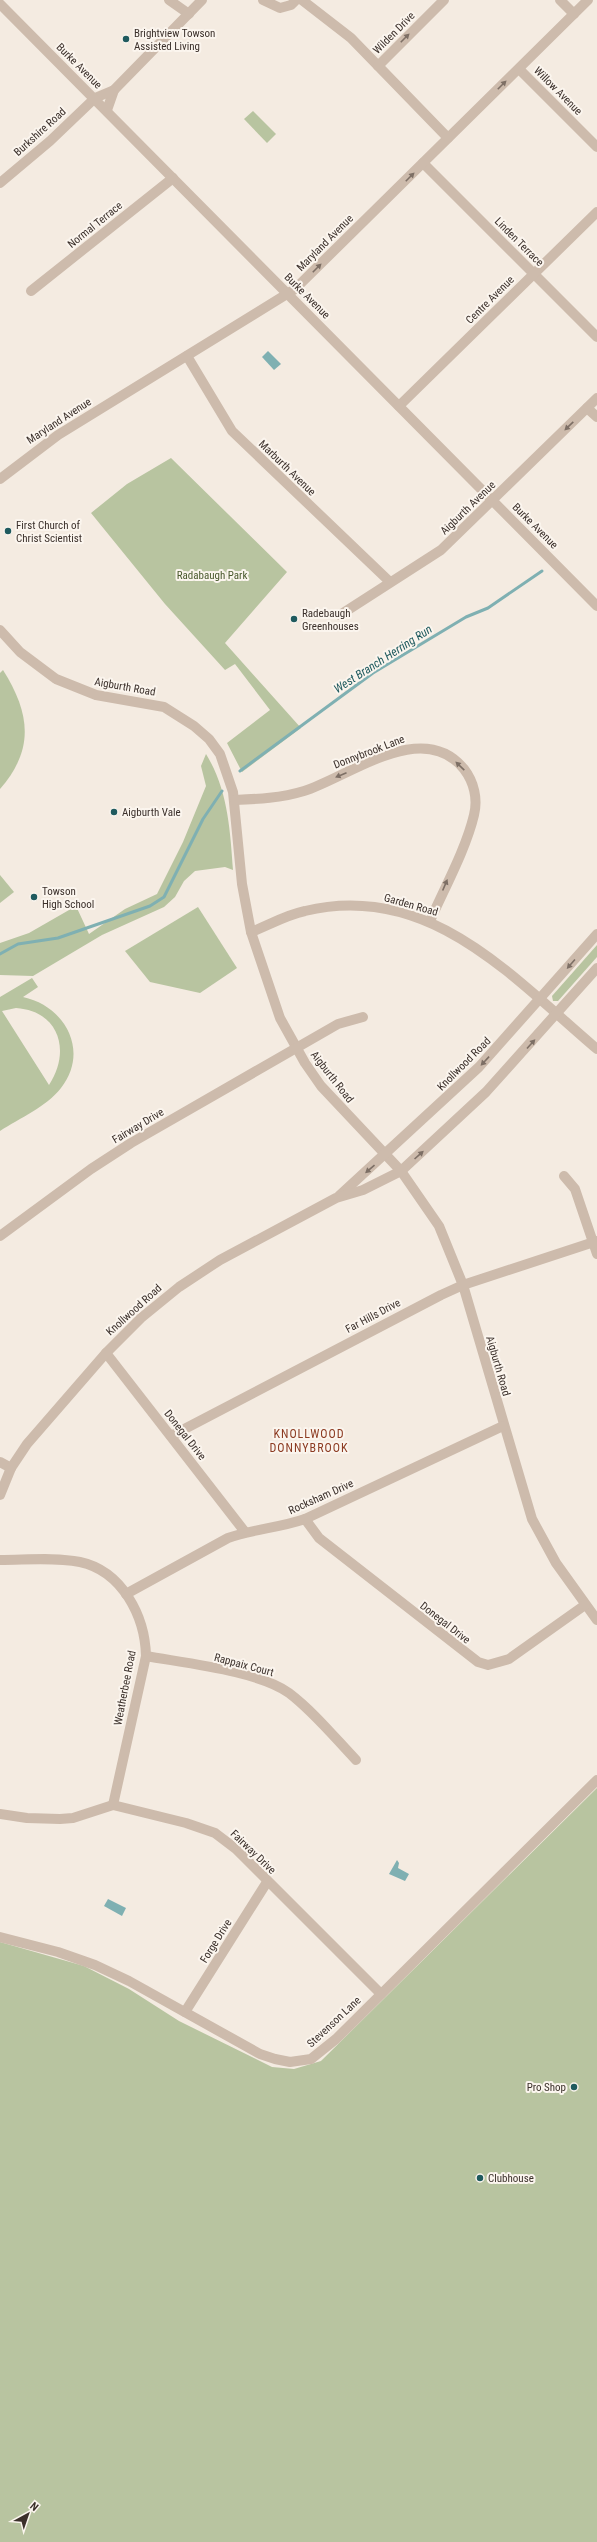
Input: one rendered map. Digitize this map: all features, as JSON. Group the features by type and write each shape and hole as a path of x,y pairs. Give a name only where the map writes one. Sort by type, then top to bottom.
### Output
{"street":[{"path":"170,0 189,14"},
{"path":"95,98 114,90 202,0"},
{"path":"263,0 280,8 291,5 296,0"},
{"path":"302,0 351,38 448,138"},
{"name":"Wilden Drive","path":"378,66 444,0"},
{"path":"560,0 574,14"},
{"name":"Maryland Avenue","path":"0,479 43,444 288,294 588,0"},
{"name":"Burke Avenue","path":"0,4 107,110 597,606"},
{"name":"Willow Avenue","path":"519,69 597,148"},
{"path":"107,110 114,90"},
{"name":"Burkshire Road","path":"0,182 50,141 95,98"},
{"name":"Linden Terrace","path":"423,163 597,337"},
{"name":"Normal Terrace","path":"31,291 173,178"},
{"name":"Centre Avenue","path":"399,406 597,212"},
{"name":"Marburth Avenue","path":"187,356 232,431 390,582"},
{"name":"Aigburth Avenue","path":"340,615 442,550 597,398"},
{"path":"588,408 597,417"},
{"name":"Aigburth Road","path":"0,630 38,668 66,684 105,697 157,705 187,720 209,739 220,754 232,784 235,800 242,884 251,932 272,1000 296,1048 325,1091 401,1171 440,1226 463,1285 525,1502 534,1524 556,1563 597,1620"},
{"name":"Donnybrook Lane","path":"235,800 272,798 305,791 410,748 435,749 446,754 462,767 470,777 474,788 475,814 430,921"},
{"name":"Garden Road","path":"251,932 297,913 342,906 382,908 430,921 470,943 597,1049"},
{"name":"Knollwood Road","path":"336,1198 386,1154 479,1067 597,934"},
{"name":"Knollwood Road","path":"0,1495 11,1468 27,1444 106,1353 140,1318 200,1272 336,1198 363,1190 401,1171 486,1092 557,1015 597,968"},
{"name":"Fairway Drive","path":"0,1236 91,1169 131,1144 338,1024 363,1017"},
{"path":"564,1176 575,1190 595,1242 597,1254"},
{"name":"Far Hills Drive","path":"171,1436 421,1304 463,1285 595,1242"},
{"name":"Donegal Drive","path":"106,1353 245,1532"},
{"name":"Rocksham Drive","path":"126,1594 228,1538 245,1532 284,1526 305,1519 503,1426"},
{"path":"0,1462 11,1468"},
{"name":"Donegal Drive","path":"305,1519 319,1538 478,1662 488,1665 509,1659 586,1604"},
{"name":"Weatherbee Road","path":"0,1560 82,1563 105,1574 126,1594 140,1620 144,1635 146,1656 113,1806"},
{"name":"Rappaix Court","path":"146,1656 235,1673 280,1687 299,1702 356,1760"},
{"name":"Stevenson Lane","path":"0,1937 58,1952 95,1965 185,2012 260,2054 290,2062 311,2059 323,2051 597,1780"},
{"name":"Fairway Drive","path":"0,1814 27,1818 60,1819 73,1818 113,1806 168,1818 215,1833 229,1843 381,1994"},
{"name":"Forge Drive","path":"185,2012 267,1882"}],"green space":[{"path":"253,111 276,134 267,143 244,119"},
{"name":"Radabaugh Park","path":"171,458 287,572 225,643 301,728 242,772 227,743 270,710 235,664 225,670 165,604 91,513 127,484"},
{"path":"3,670 19,701 25,731 19,760 0,789 0,673"},
{"path":"206,754 219,782 227,810 233,870 225,867 195,871 184,881 175,897 164,907 102,935 33,976 0,975 0,943 29,933 76,906 89,934 125,909 157,894 183,842 206,786 201,766"},
{"path":"0,875 14,892 0,903"},
{"path":"198,907 237,968 200,993 150,982 125,951"},
{"path":"597,945 597,957 558,1001 553,1001 552,996"},
{"path":"32,978 38,987 23,997 38,1002 51,1010 61,1020 69,1032 73,1045 73,1059 69,1074 55,1095 40,1107 0,1131 0,997","holes":["16,1008 31,1011 43,1017 52,1025 57,1035 60,1047 56,1072 49,1085 2,1011"]},
{"path":"597,1788 597,2542 0,2542 0,1942 84,1966 129,1989 179,2021 272,2067 294,2069 321,2061"}],"water":[{"path":"268,351 281,364 274,370 262,357"},
{"path":"397,1860 399,1863 398,1868 409,1874 405,1881 389,1874"},
{"path":"108,1899 126,1908 122,1916 104,1906"}],"waterway":[{"name":"West Branch Herring Run","path":"240,771 373,673 466,617 488,608 542,571"},
{"name":"West Branch Herring Run","path":"0,954 18,944 58,938 150,906 164,897 203,819 222,791"}],"place":[{"name":"Brightview Towson Assisted Living","path":"126,39"},
{"name":"First Church of Christ Scientist","path":"8,531"},
{"name":"Radebaugh Greenhouses","path":"294,619"},
{"name":"Aigburth Vale","path":"114,812"},
{"name":"Towson High School","path":"34,897"},
{"name":"Pro Shop","path":"574,2087"},
{"name":"Clubhouse","path":"480,2178"}],"district":[{"name":"KNOLLWOOD DONNYBROOK","path":"309,1441"}]}
